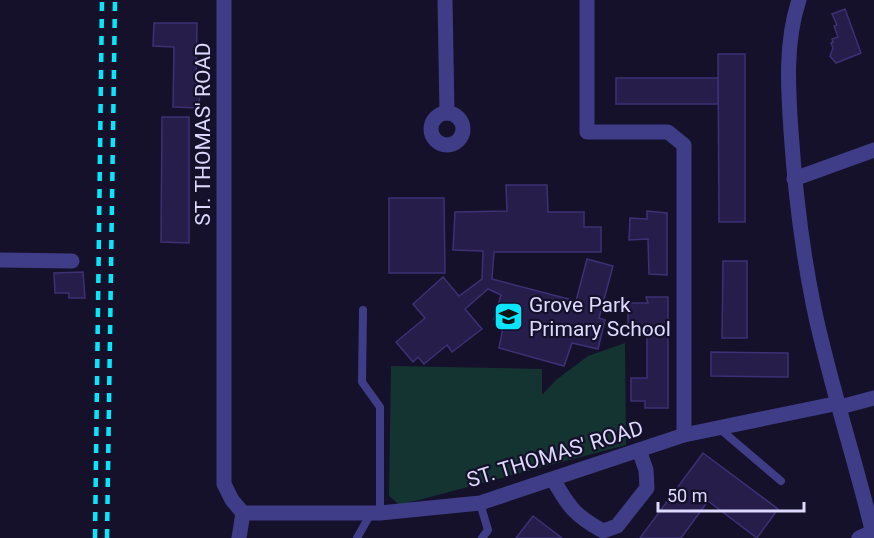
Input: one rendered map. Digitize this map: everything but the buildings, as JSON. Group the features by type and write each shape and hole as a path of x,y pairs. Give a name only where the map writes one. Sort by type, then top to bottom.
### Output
{"street":[{"name":"ST. THOMAS' ROAD","path":"224,0 224,484 232,500 243,513 375,513 480,503 684,435 874,398"},
{"path":"445,0 447,112"},
{"path":"587,0 586,132 668,132 684,145 684,435"},
{"path":"799,0 791,31 789,96 794,179 800,225 814,308 870,535"},
{"path":"794,179 874,150"},
{"path":"0,260 72,261"},
{"path":"553,479 567,505 583,520 603,531 617,526 647,488 646,470 639,450"},
{"path":"238,538 243,513"}],"lane":[{"path":"357,538 375,513 380,407 362,382 363,310"},
{"path":"719,428 781,481"},
{"path":"480,503 488,530 482,538"}],"green space":[{"path":"625,343 626,445 400,505 389,496 391,366 542,369 542,395 556,380 588,356"}],"railway":[{"path":"95,538 102,0"},
{"path":"107,538 115,0"}],"place":[{"name":"Grove Park Primary School","path":"508,317"}]}
